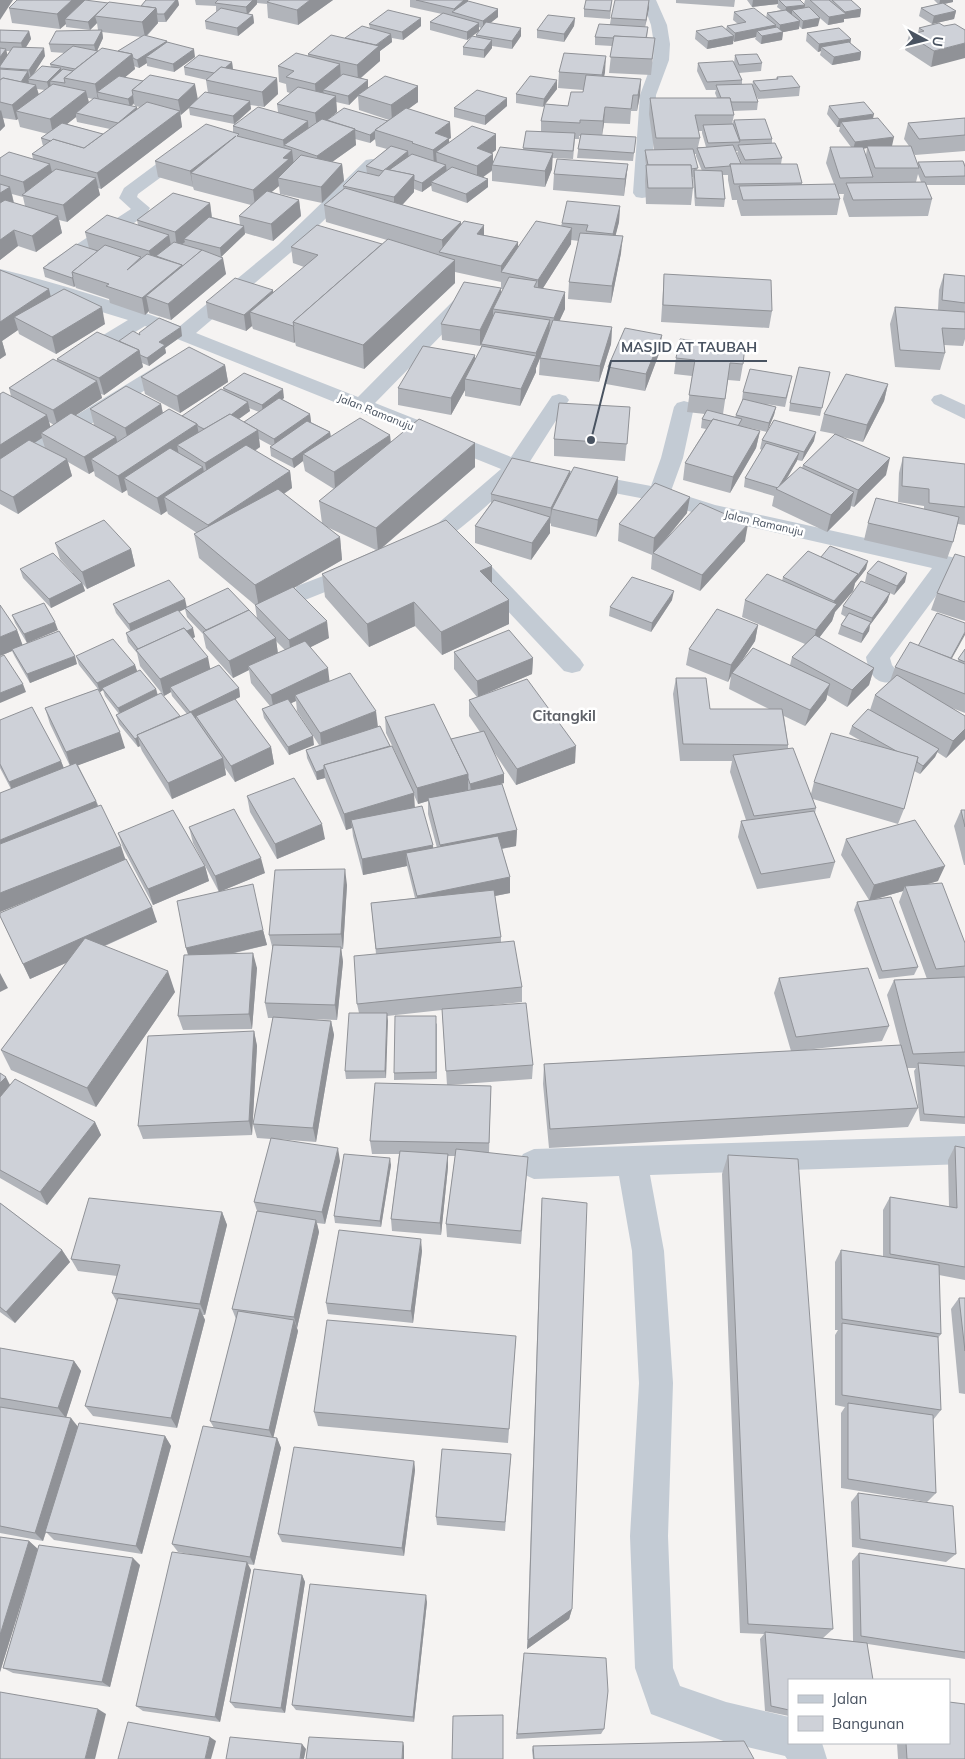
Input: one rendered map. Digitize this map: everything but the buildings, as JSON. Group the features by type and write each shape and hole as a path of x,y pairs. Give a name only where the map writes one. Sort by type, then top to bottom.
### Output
{"street":[{"path":"642,194 648,95 661,60 662,44 659,25 649,0"},
{"path":"31,283 140,211 141,208 128,198 130,192 200,140"},
{"path":"183,334 269,263 372,164"},
{"name":"Jalan Ramanuju","path":"0,276 31,283 144,318 516,468 659,495 711,511 956,566"},
{"path":"361,406 460,305"},
{"path":"59,369 144,318"},
{"path":"0,471 206,343"},
{"path":"404,552 444,530 516,468 559,400"},
{"path":"659,495 672,458 684,408"},
{"path":"305,592 377,563"},
{"path":"888,675 880,669 878,657 956,566"},
{"path":"534,1164 965,1150"},
{"path":"632,1160 648,1251 656,1383 649,1536 654,1668 665,1700 726,1722 788,1737"},
{"path":"801,1744 807,1759"}],"lane":[{"path":"941,400 965,413"},
{"path":"444,530 572,665"}],"place":[{"name":"MASJID AT TAUBAH","path":"591,440"}],"district":[{"name":"Citangkil","path":"564,716"}]}
